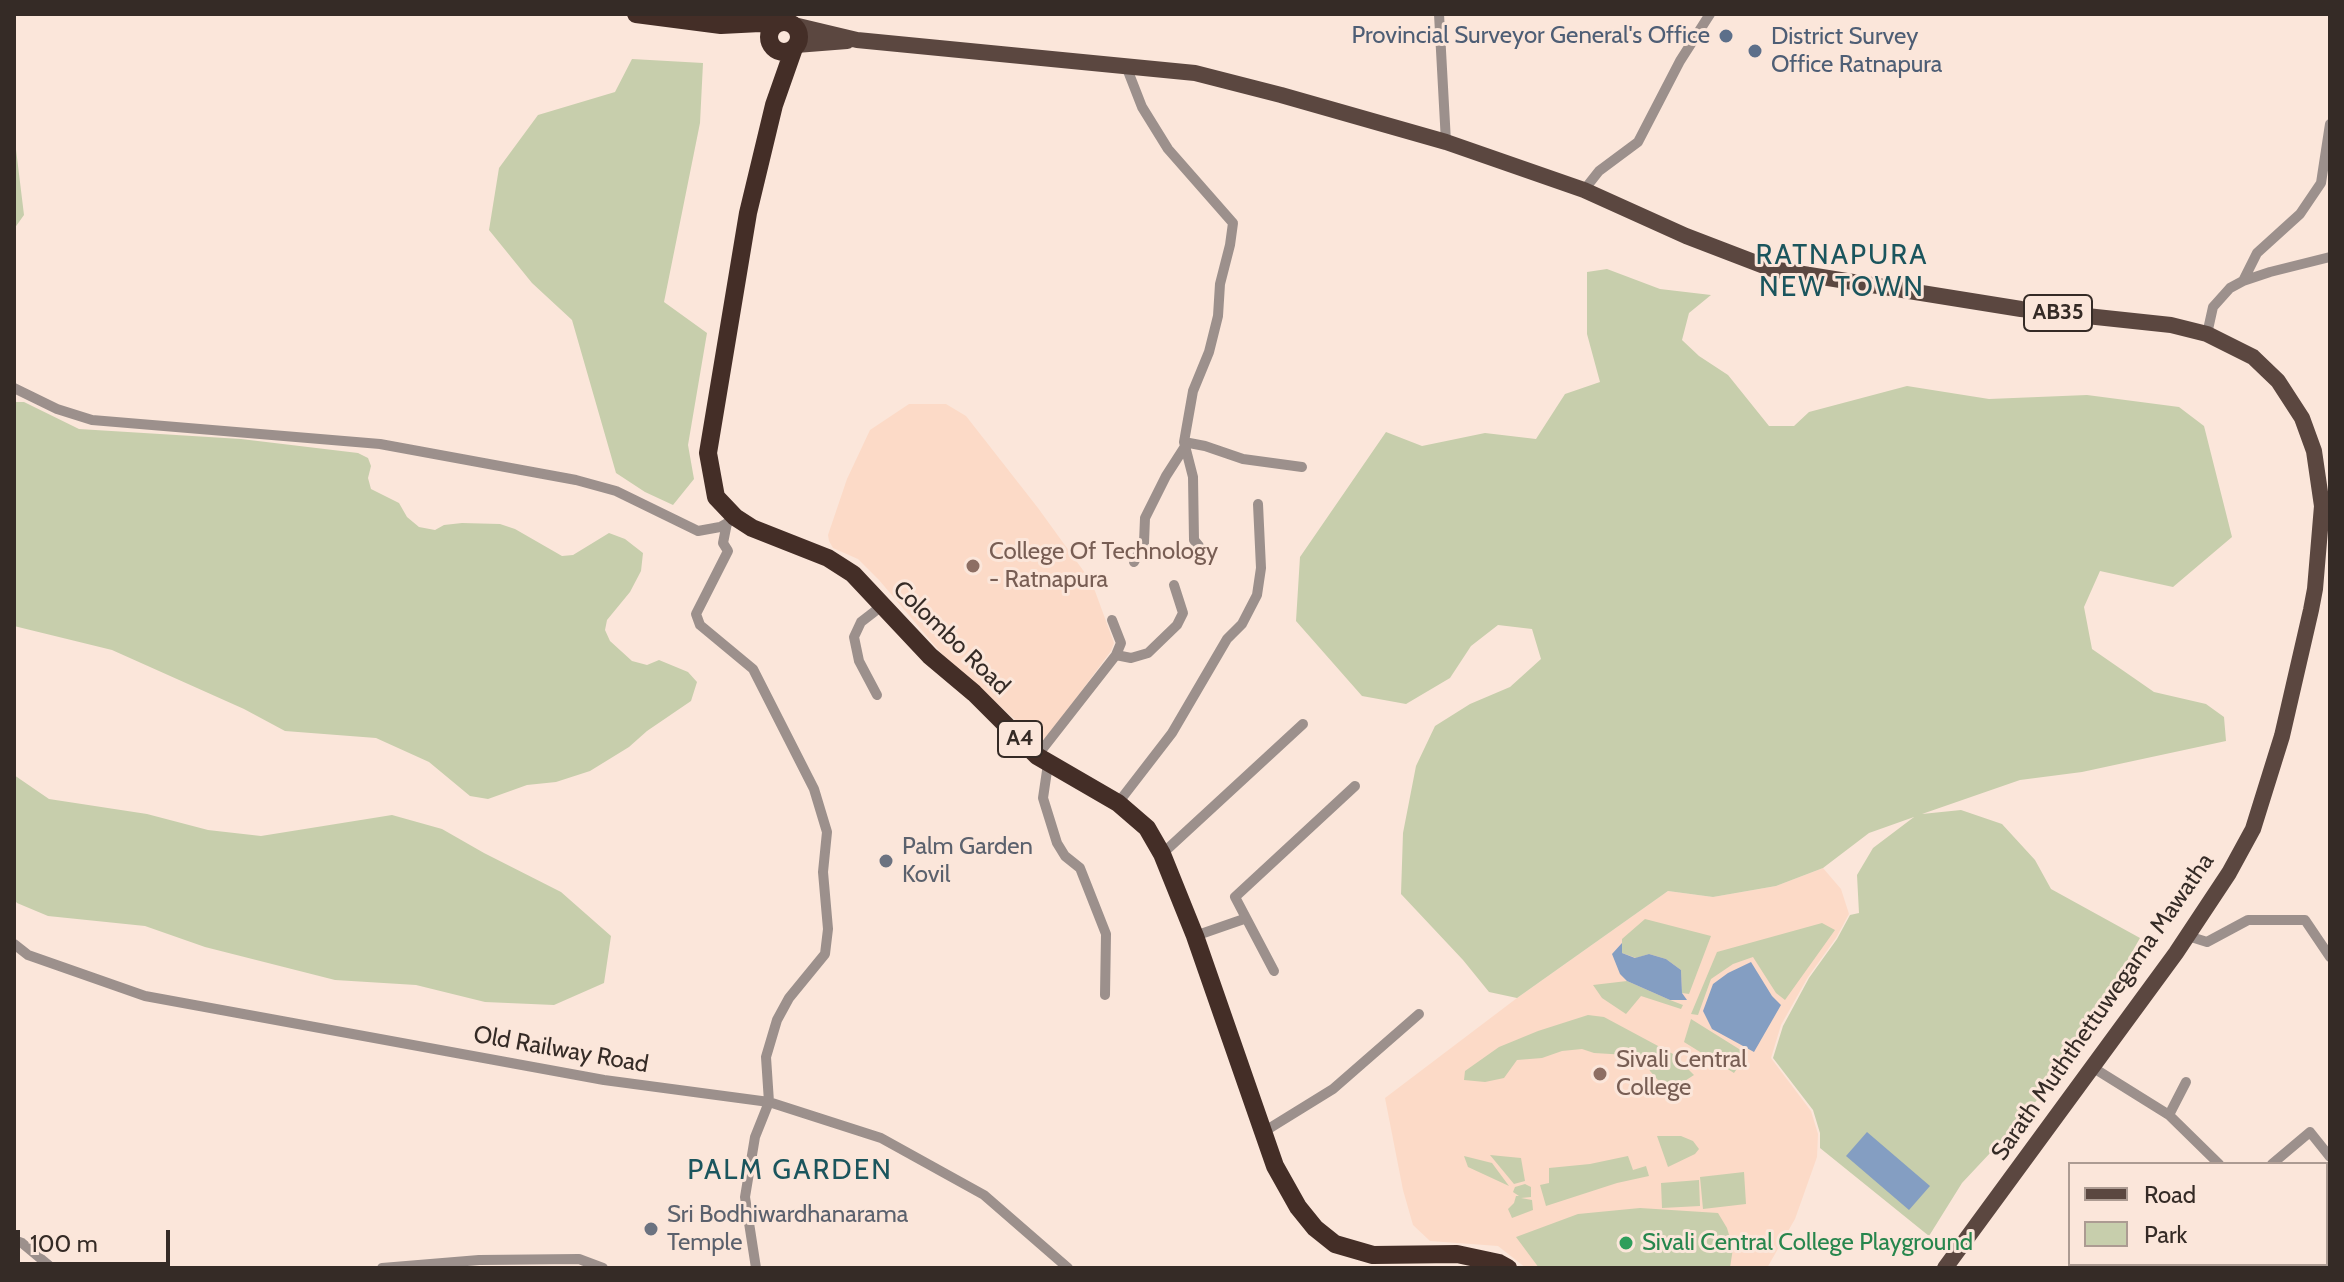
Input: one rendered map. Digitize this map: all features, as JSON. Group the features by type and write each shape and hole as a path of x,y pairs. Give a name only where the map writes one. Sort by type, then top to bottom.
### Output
{"highway":[{"path":"636,14 721,25 787,24 799,33 785,47 721,25"},
{"name":"Colombo Road","path":"787,24 770,32 785,47 748,213 708,453 716,497 731,520 828,558 853,574 930,656 974,693 1042,760 1118,803 1147,828 1162,854 1195,936 1275,1166 1298,1207 1315,1228 1335,1244 1373,1255 1457,1254 1499,1263 1508,1268"}],"main road":[{"path":"787,24 857,40"},
{"name":"Sarath Muththettuwegama Mawatha","path":"857,40 1195,73 1446,142 1584,190 1686,236 1772,269 2021,309 2171,325 2207,334 2253,357 2278,381 2302,418 2314,451 2322,506 2315,589 2282,736 2253,829 2188,936 1945,1268"},
{"path":"785,47 857,40"}],"street":[{"path":"1439,14 1446,142"},
{"path":"1584,190 1599,171 1638,142 1680,61 1710,14"},
{"path":"1126,66 1142,107 1168,149 1233,223 1220,284 1218,316 1209,352 1193,391 1184,445 1145,518 1144,543 1134,562"},
{"path":"2243,281 2257,253 2300,214 2321,183 2330,124"},
{"path":"2207,334 2213,307 2219,297 2243,281 2330,257"},
{"path":"14,388 57,409 92,420 380,444 576,480 616,491 698,531 720,527 731,520"},
{"path":"1184,445 1243,459 1302,467"},
{"path":"1184,445 1193,477 1194,540 1199,546"},
{"path":"1118,803 1172,733 1227,639 1242,624 1257,595 1261,568 1258,504"},
{"path":"731,520 723,543 728,551 696,614 700,625 753,669 814,789 827,832 823,872 828,929 825,954 789,998 777,1020 766,1057 769,1102 755,1137 745,1197 756,1268"},
{"path":"1116,655 1131,658 1148,653 1177,625 1183,613 1174,585"},
{"path":"877,695 859,661 854,637 861,622 883,605"},
{"path":"1105,995 1106,934 1080,868 1065,856 1057,843 1043,798 1042,760 1116,655 1121,643 1112,620"},
{"path":"1162,854 1303,724"},
{"path":"1274,971 1235,897 1355,786"},
{"path":"1195,936 1244,919"},
{"path":"2188,936 2207,942 2248,920 2305,920 2330,957"},
{"name":"Old Railway Road","path":"14,944 28,955 145,996 604,1080 769,1102 881,1138 984,1195 1068,1268"},
{"path":"1265,1131 1333,1089 1419,1014"},
{"path":"2092,1067 2169,1115 2217,1162"},
{"path":"2169,1115 2186,1082"},
{"path":"2274,1162 2310,1132 2330,1157"},
{"path":"14,1240 52,1268"},
{"path":"382,1268 479,1260 579,1259 603,1268"}],"shaded area":[{"name":"College Of Technology - Ratnapura","path":"909,404 946,404 966,416 1038,508 1095,591 1114,643 1046,739 1033,736 953,667 879,580 858,559 833,548 829,541 828,535 847,479 870,430"},
{"name":"Sivali Central College","path":"1823,868 1841,889 1849,914 1781,1025 1771,1058 1811,1111 1818,1134 1817,1157 1795,1219 1767,1268 1526,1268 1498,1246 1430,1241 1413,1225 1385,1098 1517,998 1668,891 1713,897 1776,886"}],"green space":[{"path":"632,59 703,63 700,123 664,302 707,333 688,445 694,479 673,505 616,473 572,320 532,283 489,230 499,168 538,115 615,92"},
{"path":"14,133 24,215 14,229"},
{"path":"1607,269 1660,289 1711,295 1689,313 1682,340 1699,356 1728,375 1769,426 1794,426 1809,412 1907,386 1989,399 2087,395 2179,407 2204,426 2232,537 2173,587 2100,571 2084,607 2092,649 2154,692 2206,704 2224,717 2226,741 2082,772 2020,780 1922,814 1961,810 2002,824 2035,860 2051,889 2140,938 2093,1021 2059,1072 2021,1120 1962,1183 1929,1236 1820,1148 1820,1133 1813,1110 1773,1058 1783,1026 1809,978 1850,915 1859,913 1857,875 1873,848 1914,817 1869,833 1823,868 1776,886 1713,897 1668,891 1517,998 1489,992 1401,894 1403,833 1416,766 1435,726 1470,704 1510,687 1541,659 1532,629 1498,625 1471,646 1450,678 1406,704 1362,696 1296,621 1300,557 1386,432 1422,446 1485,433 1536,439 1565,394 1600,382 1587,334 1587,272"},
{"path":"14,402 24,402 79,429 241,439 358,453 368,458 371,466 368,478 371,489 399,503 407,517 419,527 435,530 444,525 462,523 500,524 515,529 562,556 573,555 609,533 625,539 643,553 641,571 630,592 607,620 605,630 610,641 632,661 647,665 659,660 688,672 697,682 691,701 629,747 590,771 556,782 527,785 488,799 470,796 429,762 376,738 285,731 244,709 112,650 14,626"},
{"path":"14,775 49,799 147,814 208,830 261,836 392,815 442,829 561,892 611,936 604,983 554,1005 485,1002 416,985 335,980 205,947 145,926 48,916 14,899"},
{"path":"1645,919 1711,936 1689,994 1682,993 1681,970 1666,959 1649,954 1636,958 1622,953 1622,939"},
{"path":"1822,923 1835,930 1785,1000 1776,993 1753,957 1733,964 1711,979 1698,1015 1691,1014 1717,952"},
{"path":"1627,981 1683,1005 1681,1009 1641,996 1626,1014 1602,998 1593,985"},
{"path":"1588,1015 1604,1017 1673,1054 1694,1075 1677,1086 1664,1087 1650,1071 1644,1056 1594,1053 1582,1049 1517,1060 1504,1078 1485,1082 1464,1080 1465,1071 1499,1047"},
{"path":"1691,1019 1747,1054 1734,1073 1684,1042"},
{"path":"1657,1136 1681,1136 1693,1141 1699,1149 1668,1167"},
{"path":"1490,1155 1521,1158 1525,1181 1514,1184"},
{"path":"1464,1156 1492,1163 1509,1186 1468,1167"},
{"path":"1628,1156 1633,1170 1646,1166 1649,1176 1546,1206 1540,1185 1549,1183 1549,1168"},
{"path":"1744,1172 1746,1204 1703,1209 1700,1177"},
{"path":"1699,1180 1700,1206 1662,1208 1661,1183"},
{"path":"1525,1184 1531,1187 1531,1197 1521,1198 1532,1200 1533,1210 1512,1218 1508,1209 1519,1196 1513,1192 1515,1187"},
{"name":"Sivali Central College Playground","path":"1640,1208 1718,1213 1733,1248 1730,1268 1539,1268 1516,1237 1578,1214"}],"water":[{"path":"1622,943 1622,953 1635,958 1649,954 1666,959 1681,970 1682,993 1687,1000 1670,1000 1627,981 1620,974 1612,954"},
{"path":"1751,962 1781,1005 1754,1052 1712,1029 1703,1011 1713,984"},
{"path":"1867,1132 1930,1186 1909,1210 1846,1156"}],"place":[{"name":"Provincial Surveyor General's Office","path":"1726,36"},
{"name":"District Survey Office Ratnapura","path":"1755,51"},
{"name":"College Of Technology - Ratnapura","path":"973,566"},
{"name":"Palm Garden Kovil","path":"886,861"},
{"name":"Sivali Central College","path":"1600,1074"},
{"name":"Sri Bodhiwardhanarama Temple","path":"651,1229"},
{"name":"Sivali Central College Playground","path":"1626,1243"}],"district":[{"name":"RATNAPURA NEW TOWN","path":"1842,272"},
{"name":"PALM GARDEN","path":"790,1171"}]}
